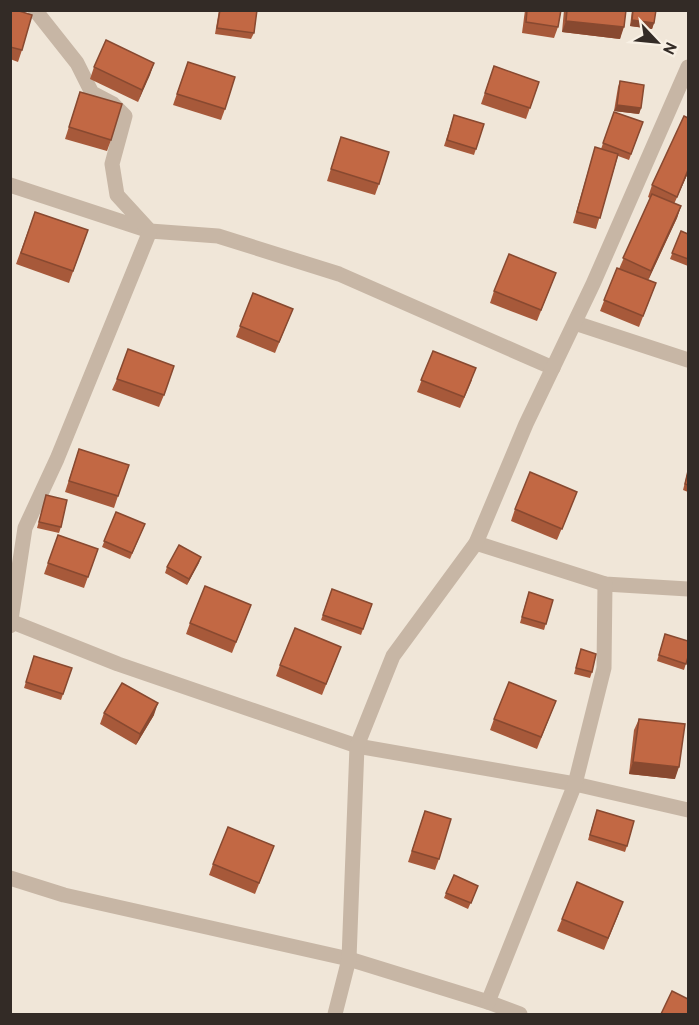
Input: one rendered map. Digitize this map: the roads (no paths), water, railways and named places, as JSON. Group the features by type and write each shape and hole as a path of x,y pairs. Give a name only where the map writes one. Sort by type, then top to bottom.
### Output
{"street":[{"path":"35,10 77,63 92,93 113,104 125,116 112,164 117,195 150,231"},
{"path":"335,1014 349,959 357,746 393,656 476,543 526,424 575,323 688,67"},
{"path":"10,185 150,231 218,236 339,274 553,368"},
{"path":"150,231 57,459 25,528 11,623 118,664 357,746 575,784 688,810"},
{"path":"575,323 688,360"},
{"path":"476,543 605,584 688,589"},
{"path":"488,1002 575,784 604,668 605,584"},
{"path":"10,878 64,895 349,959 520,1014"}]}
